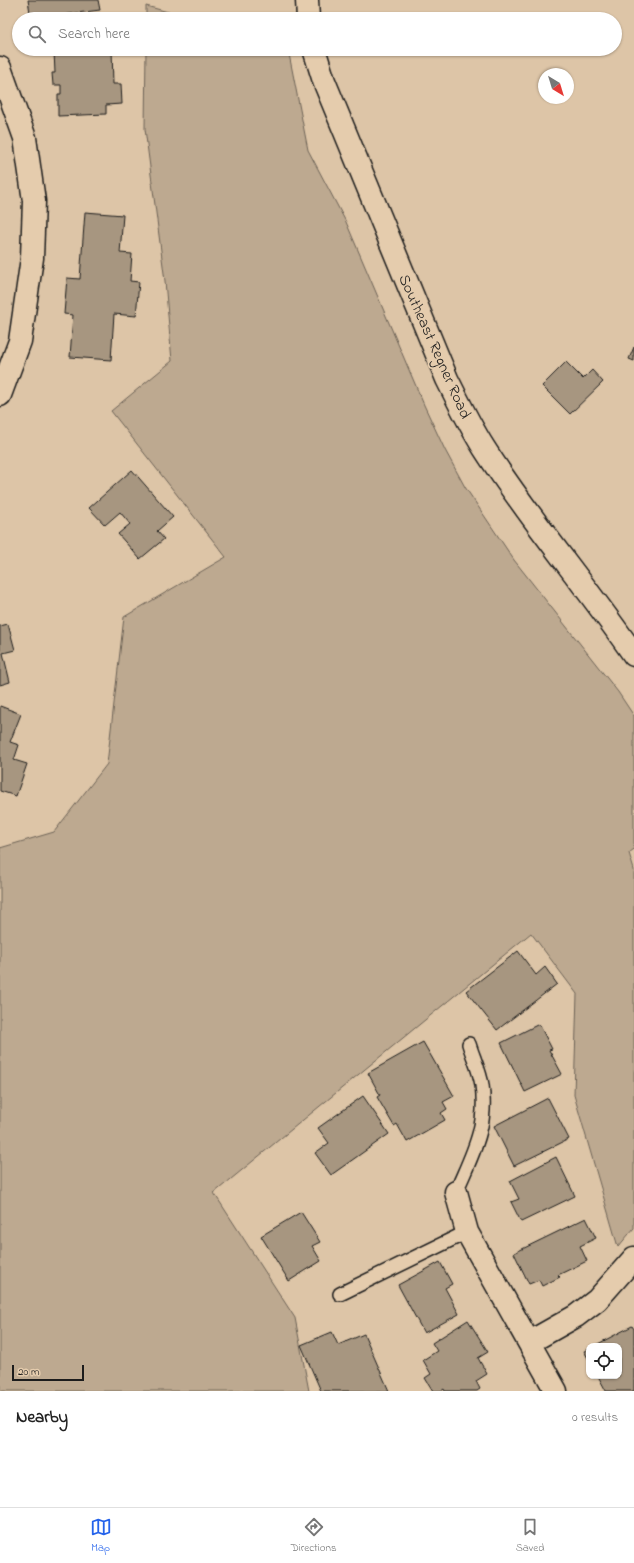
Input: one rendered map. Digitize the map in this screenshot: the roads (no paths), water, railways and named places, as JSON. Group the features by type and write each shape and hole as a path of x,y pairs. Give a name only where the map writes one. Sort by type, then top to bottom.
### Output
{"street":[{"path":"307,0 308,12"},
{"name":"Southeast Regner Road","path":"316,56 324,81 347,139 447,379 464,413 484,448 509,484 634,655"},
{"path":"0,68 25,138 34,201 32,258 20,341 0,395"},
{"path":"456,1192 467,1232 530,1342 556,1391"},
{"path":"530,1342 576,1316 598,1300 634,1258"}],"lane":[{"path":"456,1192 478,1139 484,1113 482,1084 469,1044"},
{"path":"340,1294 467,1232"}]}
